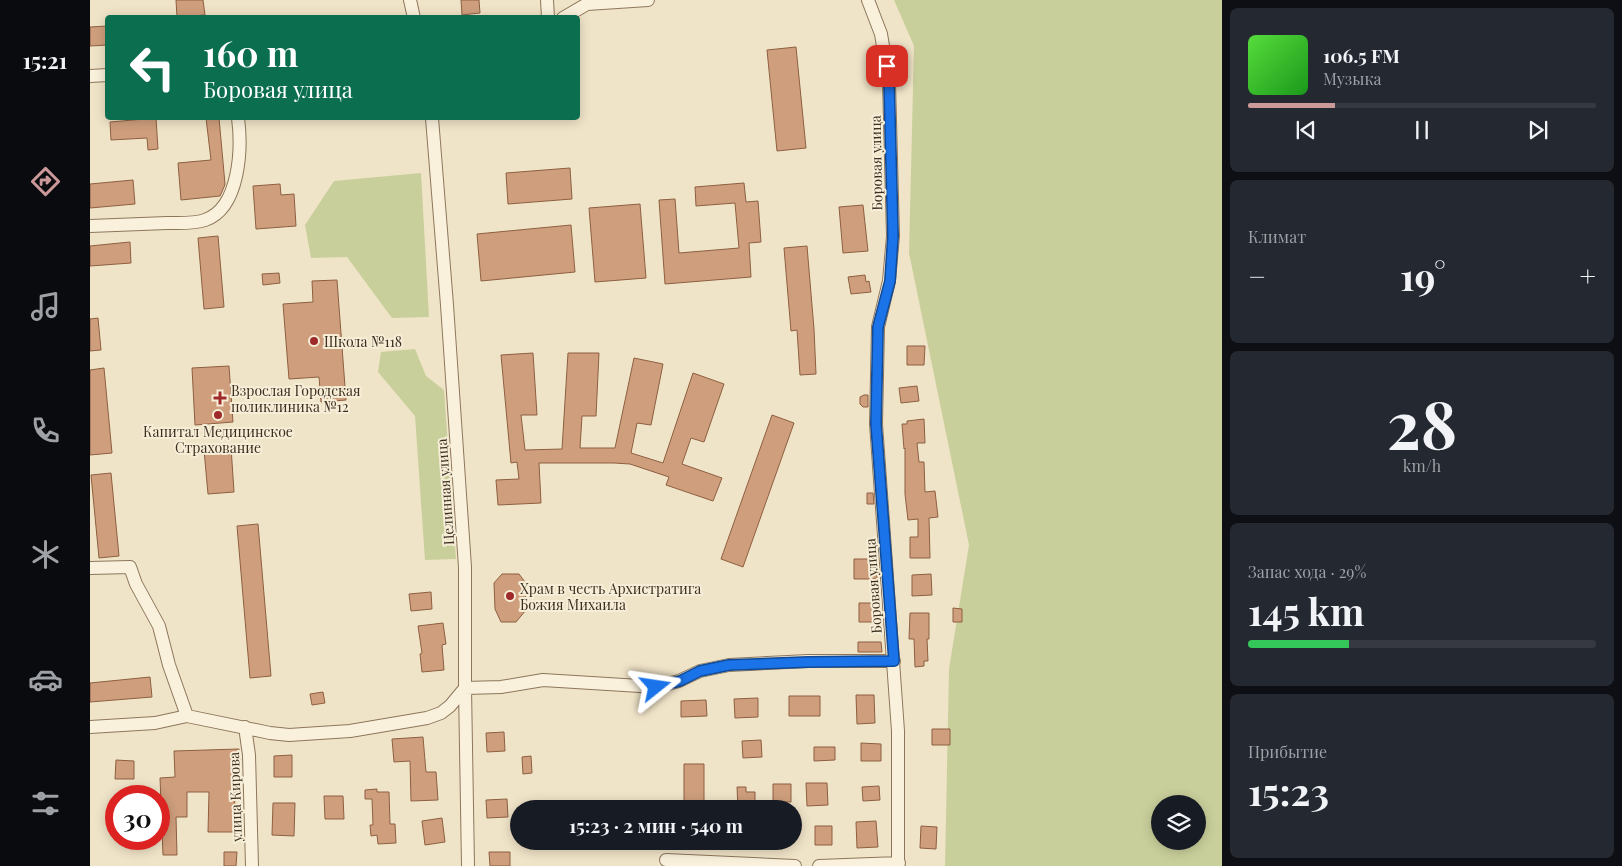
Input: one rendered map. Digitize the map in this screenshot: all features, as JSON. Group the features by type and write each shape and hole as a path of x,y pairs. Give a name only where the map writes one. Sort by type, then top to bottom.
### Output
{"street":[{"path":"410,0 413,15"},
{"path":"547,0 548,15"},
{"path":"568,15 587,4 648,0"},
{"name":"Боровая улица","path":"868,0 881,34 889,82 893,236 890,281 878,327 876,424 898,731 898,864"},
{"path":"90,76 105,75"},
{"path":"90,226 186,223 205,220 220,212 229,198 239,163 238,120"},
{"name":"Целинная улица","path":"432,120 447,305 464,568 468,866"},
{"path":"90,568 130,568 136,584 159,626 169,665 186,716"},
{"path":"90,727 155,723 186,716 289,735 350,731 427,718 441,713 450,706 465,688 502,687 543,680 656,687 680,681 700,671 729,665 894,661"},
{"name":"улица Кирова","path":"245,727 249,755 252,866"},
{"path":"666,860 795,866"},
{"path":"820,866 898,864"}],"green space":[{"path":"894,0 1222,0 1222,866 945,866 949,669 969,545 909,253 914,46"},
{"path":"421,173 429,317 392,318 347,257 311,258 305,225 334,181"},
{"path":"415,349 426,376 444,390 456,559 425,560 415,416 378,372 381,352"}],"building":[{"path":"176,0 203,0 205,15 177,15"},
{"path":"461,0 479,0 480,13 462,15"},
{"path":"105,26 105,45 90,46 90,27"},
{"path":"796,47 806,148 777,151 767,50"},
{"path":"156,120 158,149 148,150 147,138 111,140 110,122"},
{"path":"206,120 219,120 225,184 220,196 181,200 178,163 211,160"},
{"path":"570,168 572,199 508,204 506,173"},
{"path":"133,180 135,204 90,208 90,184"},
{"path":"744,183 746,202 758,201 761,242 749,243 751,277 665,284 659,200 675,199 679,253 739,248 735,203 696,206 695,187"},
{"path":"280,184 281,195 294,194 296,226 256,229 253,186"},
{"path":"640,204 646,278 595,282 589,208"},
{"path":"863,205 868,251 843,253 839,207"},
{"path":"571,225 575,272 481,281 477,234"},
{"path":"218,236 224,307 204,309 198,238"},
{"path":"130,242 131,263 90,266 90,246"},
{"path":"807,246 816,374 800,375 797,330 791,331 784,248"},
{"path":"279,273 280,283 263,285 262,274"},
{"path":"865,275 866,282 869,281 871,292 851,294 848,277"},
{"name":"Школа №118","path":"337,280 346,400 321,402 319,377 289,379 283,304 313,302 312,281"},
{"path":"98,318 101,350 90,351 90,319"},
{"path":"907,346 925,346 924,365 907,365"},
{"path":"533,353 537,415 521,415 525,450 562,449 568,353 599,353 596,416 582,416 580,448 615,448 634,358 663,364 651,425 637,423 631,453 663,463 693,373 724,384 704,442 691,438 682,464 722,478 713,501 666,485 669,477 630,464 539,463 541,503 498,505 496,480 519,479 517,462 511,463 501,355"},
{"name":"Взрослая Городская поликлиника №12","path":"229,366 233,422 195,425 192,368"},
{"path":"104,368 112,453 90,455 90,370"},
{"path":"917,386 919,401 901,403 899,388"},
{"path":"868,395 868,407 863,407 860,404 860,397"},
{"path":"772,415 794,423 743,567 721,559"},
{"path":"924,419 925,443 917,443 919,462 924,462 925,492 935,491 938,517 929,518 930,558 910,558 910,537 918,537 918,519 908,520 902,424 907,424 907,421"},
{"path":"231,447 234,492 208,494 204,450"},
{"path":"111,473 119,556 99,558 91,475"},
{"path":"867,493 873,493 874,504 867,504"},
{"path":"258,524 271,676 250,678 237,526"},
{"path":"854,559 877,559 877,579 854,579"},
{"name":"Храм в честь Архистратига Божия Михаила","path":"502,574 519,574 525,582 526,610 516,622 501,622 495,609 494,583"},
{"path":"931,574 932,595 912,596 912,575"},
{"path":"431,592 432,609 411,611 409,594"},
{"path":"859,603 876,603 876,622 859,622"},
{"path":"953,608 962,609 962,622 953,622"},
{"path":"910,613 929,613 928,661 924,661 924,666 915,667 914,639 909,639"},
{"path":"443,623 446,644 442,645 444,670 422,672 420,654 422,653 418,626"},
{"path":"858,642 881,642 882,652 858,652"},
{"path":"150,677 152,697 90,702 90,683"},
{"path":"323,692 325,703 312,705 310,694"},
{"path":"856,695 874,695 875,723 857,724"},
{"path":"789,696 820,696 820,716 789,716"},
{"path":"758,698 758,717 735,718 734,699"},
{"path":"706,700 707,716 681,717 681,701"},
{"path":"932,729 950,729 950,745 932,745"},
{"path":"504,732 505,751 487,752 486,733"},
{"path":"423,737 426,772 436,772 438,800 411,801 410,761 394,762 392,739"},
{"path":"761,740 762,757 743,758 742,741"},
{"path":"861,743 881,744 881,761 861,761"},
{"path":"814,747 835,747 835,760 814,761"},
{"path":"239,749 240,761 237,761 238,792 235,792 234,832 208,832 209,792 187,792 187,817 176,817 177,855 163,855 163,850 170,850 170,785 160,785 160,778 175,777 174,751"},
{"path":"292,755 292,777 274,777 274,756"},
{"path":"531,756 532,773 523,774 522,757"},
{"path":"116,760 134,761 134,779 115,779"},
{"path":"684,764 704,764 704,800 684,800"},
{"path":"806,783 827,783 828,805 807,806"},
{"path":"773,784 791,784 791,800 773,800"},
{"path":"879,786 880,800 863,801 862,787"},
{"path":"737,787 746,787 746,792 755,792 755,800 738,800"},
{"path":"377,789 377,792 389,792 390,824 395,824 396,843 378,844 377,835 371,836 370,825 373,825 372,799 365,799 365,790"},
{"path":"324,796 343,796 344,819 325,819"},
{"path":"507,799 508,817 487,818 486,800"},
{"path":"273,803 295,803 294,836 272,835"},
{"path":"442,818 445,842 425,845 422,821"},
{"path":"876,821 878,847 857,848 856,822"},
{"path":"815,826 832,826 832,845 815,845"},
{"path":"921,826 937,827 936,849 920,848"},
{"path":"224,852 237,852 236,866 224,866"},
{"path":"489,852 510,852 510,866 490,866"}],"place":[{"name":"Школа №118","path":"314,341"},
{"name":"Взрослая Городская поликлиника №12","path":"220,398"},
{"name":"Капитал Медицинское Страхование","path":"218,415"},
{"name":"Храм в честь Архистратига Божия Михаила","path":"510,596"}],"route":[{"path":"656,687 680,681 700,671 729,665 894,661 876,424 878,327 890,281 893,236 887,66"}]}
